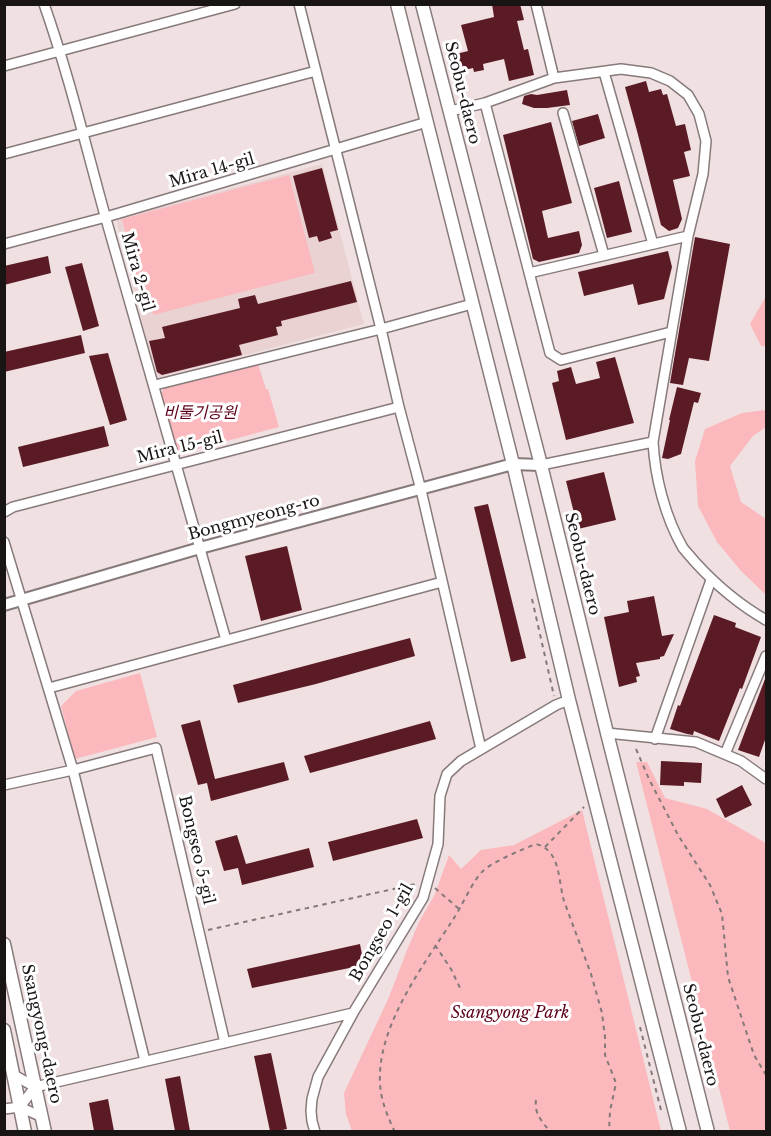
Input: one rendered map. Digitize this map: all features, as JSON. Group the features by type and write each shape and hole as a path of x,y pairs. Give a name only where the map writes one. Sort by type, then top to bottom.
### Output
{"main road":[{"path":"397,4 513,464 569,700 680,1131"},
{"name":"Seobu-daero","path":"422,4 541,465 708,1131"},
{"name":"Ssangyong-daero","path":"4,944 45,1131"},
{"path":"4,1030 25,1131"}],"street":[{"name":"Mira 2-gil","path":"44,4 61,51 226,640"},
{"path":"4,66 235,4"},
{"path":"299,4 421,490 480,749"},
{"path":"536,4 554,78"},
{"path":"450,111 485,104 554,78 621,69 651,73 670,81 688,95 699,114 706,141 703,174 688,236 671,332 653,442 654,464 665,509 684,549 711,580 749,610 766,620"},
{"path":"4,154 316,71"},
{"path":"604,72 653,244"},
{"path":"485,104 550,353 561,360 671,332"},
{"path":"563,113 604,255"},
{"name":"Mira 14-gil","path":"4,244 106,218 427,122"},
{"path":"529,273 688,236"},
{"path":"154,385 472,304"},
{"name":"Mira 15-gil","path":"4,512 13,507 399,407"},
{"path":"541,465 653,442"},
{"name":"Bongmyeong-ro","path":"4,605 200,548 513,464 541,465"},
{"path":"4,542 73,770 145,1061"},
{"path":"654,739 711,580"},
{"path":"49,688 442,582"},
{"path":"725,754 766,656"},
{"name":"Bongseo 1-gil","path":"315,1131 311,1111 318,1077 353,1013 423,898 438,844 440,796 447,774 461,761 480,749 556,705 569,700"},
{"path":"607,734 696,742 741,761 766,779"},
{"name":"Bongseo 5-gil","path":"4,785 156,748 225,1043"},
{"path":"20,1107 35,1087 353,1013"},
{"path":"14,1075 35,1087"},
{"path":"4,1109 20,1107 42,1117"}],"path":[{"path":"636,749 678,835 710,885 722,914 728,977 754,1055 766,1076"},
{"path":"544,847 584,807"},
{"path":"396,1131 382,1100 381,1060 396,1012 426,957 481,873 536,843 550,852 556,864 561,882 561,893 588,962 602,1013 605,1055 616,1083 610,1111 609,1131"},
{"path":"427,882 459,909"},
{"path":"200,932 406,886"},
{"path":"435,945 451,969 461,990"},
{"path":"536,1100 536,1113 550,1131"}],"shaded area":[{"path":"322,164 364,324 156,378 116,219"}],"green space":[{"path":"289,175 315,273 153,315 147,291 141,293 122,219"},
{"path":"766,296 766,346 761,346 750,324"},
{"name":"비둘기공원","path":"258,364 279,427 182,453 175,450 161,394 164,388"},
{"path":"766,410 766,427 753,436 730,466 741,502 766,519 766,595 741,571 717,542 698,506 695,461 705,429 742,413"},
{"path":"140,673 157,737 75,759 61,706 76,691"},
{"path":"636,762 647,762 665,798 707,809 764,842 766,846 766,1131 730,1131"},
{"name":"Ssangyong Park","path":"582,810 661,1131 352,1131 346,1114 344,1093 389,997 419,922 435,894 449,855 461,869 481,850 514,845"}],"building":[{"path":"492,4 520,4 524,20 517,21 524,50 528,49 534,75 509,81 504,59 483,64 484,70 474,72 473,68 460,71 456,54 468,51 461,25 494,17"},
{"path":"646,81 649,92 661,89 663,95 667,94 676,126 685,124 691,150 684,152 690,176 673,180 682,219 678,228 669,231 661,225 625,87"},
{"path":"567,90 570,105 534,108 522,104 524,96"},
{"path":"598,114 605,138 579,146 572,121"},
{"path":"551,122 572,203 542,211 548,238 579,231 582,245 579,253 539,262 533,259 503,135"},
{"path":"322,168 338,230 330,232 332,238 319,242 317,236 309,238 293,176"},
{"path":"619,181 632,232 607,238 594,188"},
{"path":"695,237 730,244 709,361 689,358 683,385 670,383"},
{"path":"668,251 672,267 664,299 638,305 633,284 584,296 578,272"},
{"path":"48,256 51,273 4,285 4,266"},
{"path":"82,263 99,326 83,331 65,267"},
{"path":"351,281 357,302 281,321 282,326 276,327 278,335 239,345 242,355 162,375 157,372 149,341 165,338 162,327 240,308 238,299 255,295 258,304"},
{"path":"81,335 85,353 4,372 4,352"},
{"path":"108,353 127,420 110,425 89,356"},
{"path":"615,357 634,423 566,440 552,383 559,381 557,371 571,367 576,384 600,378 596,362"},
{"path":"677,387 701,393 698,403 694,402 681,454 668,459 662,458 669,420"},
{"path":"104,426 109,446 23,467 18,447"},
{"path":"604,472 616,520 578,529 566,481"},
{"path":"488,504 526,658 511,662 474,507"},
{"path":"287,546 302,610 261,621 245,556"},
{"path":"654,596 662,636 674,634 664,656 660,659 636,663 640,676 636,677 637,682 619,687 604,617 629,612 627,601"},
{"path":"714,615 736,623 735,627 761,637 742,689 740,688 719,741 694,731 693,735 670,729"},
{"path":"410,638 415,656 238,703 233,685"},
{"path":"765,679 766,737 759,757 738,750"},
{"path":"200,720 215,779 284,762 289,780 211,801 207,783 198,785 181,725"},
{"path":"430,721 436,739 310,773 304,756"},
{"path":"661,761 702,763 701,783 684,782 684,786 660,785"},
{"path":"742,785 752,805 725,818 716,799"},
{"path":"417,819 423,838 333,861 328,842"},
{"path":"237,835 246,864 309,848 314,867 242,885 238,868 224,871 215,841"},
{"path":"360,944 364,965 252,988 247,969"},
{"path":"271,1053 287,1129 278,1131 270,1131 254,1056"},
{"path":"180,1076 190,1131 175,1131 165,1079"},
{"path":"108,1099 114,1131 94,1131 89,1103"}]}
